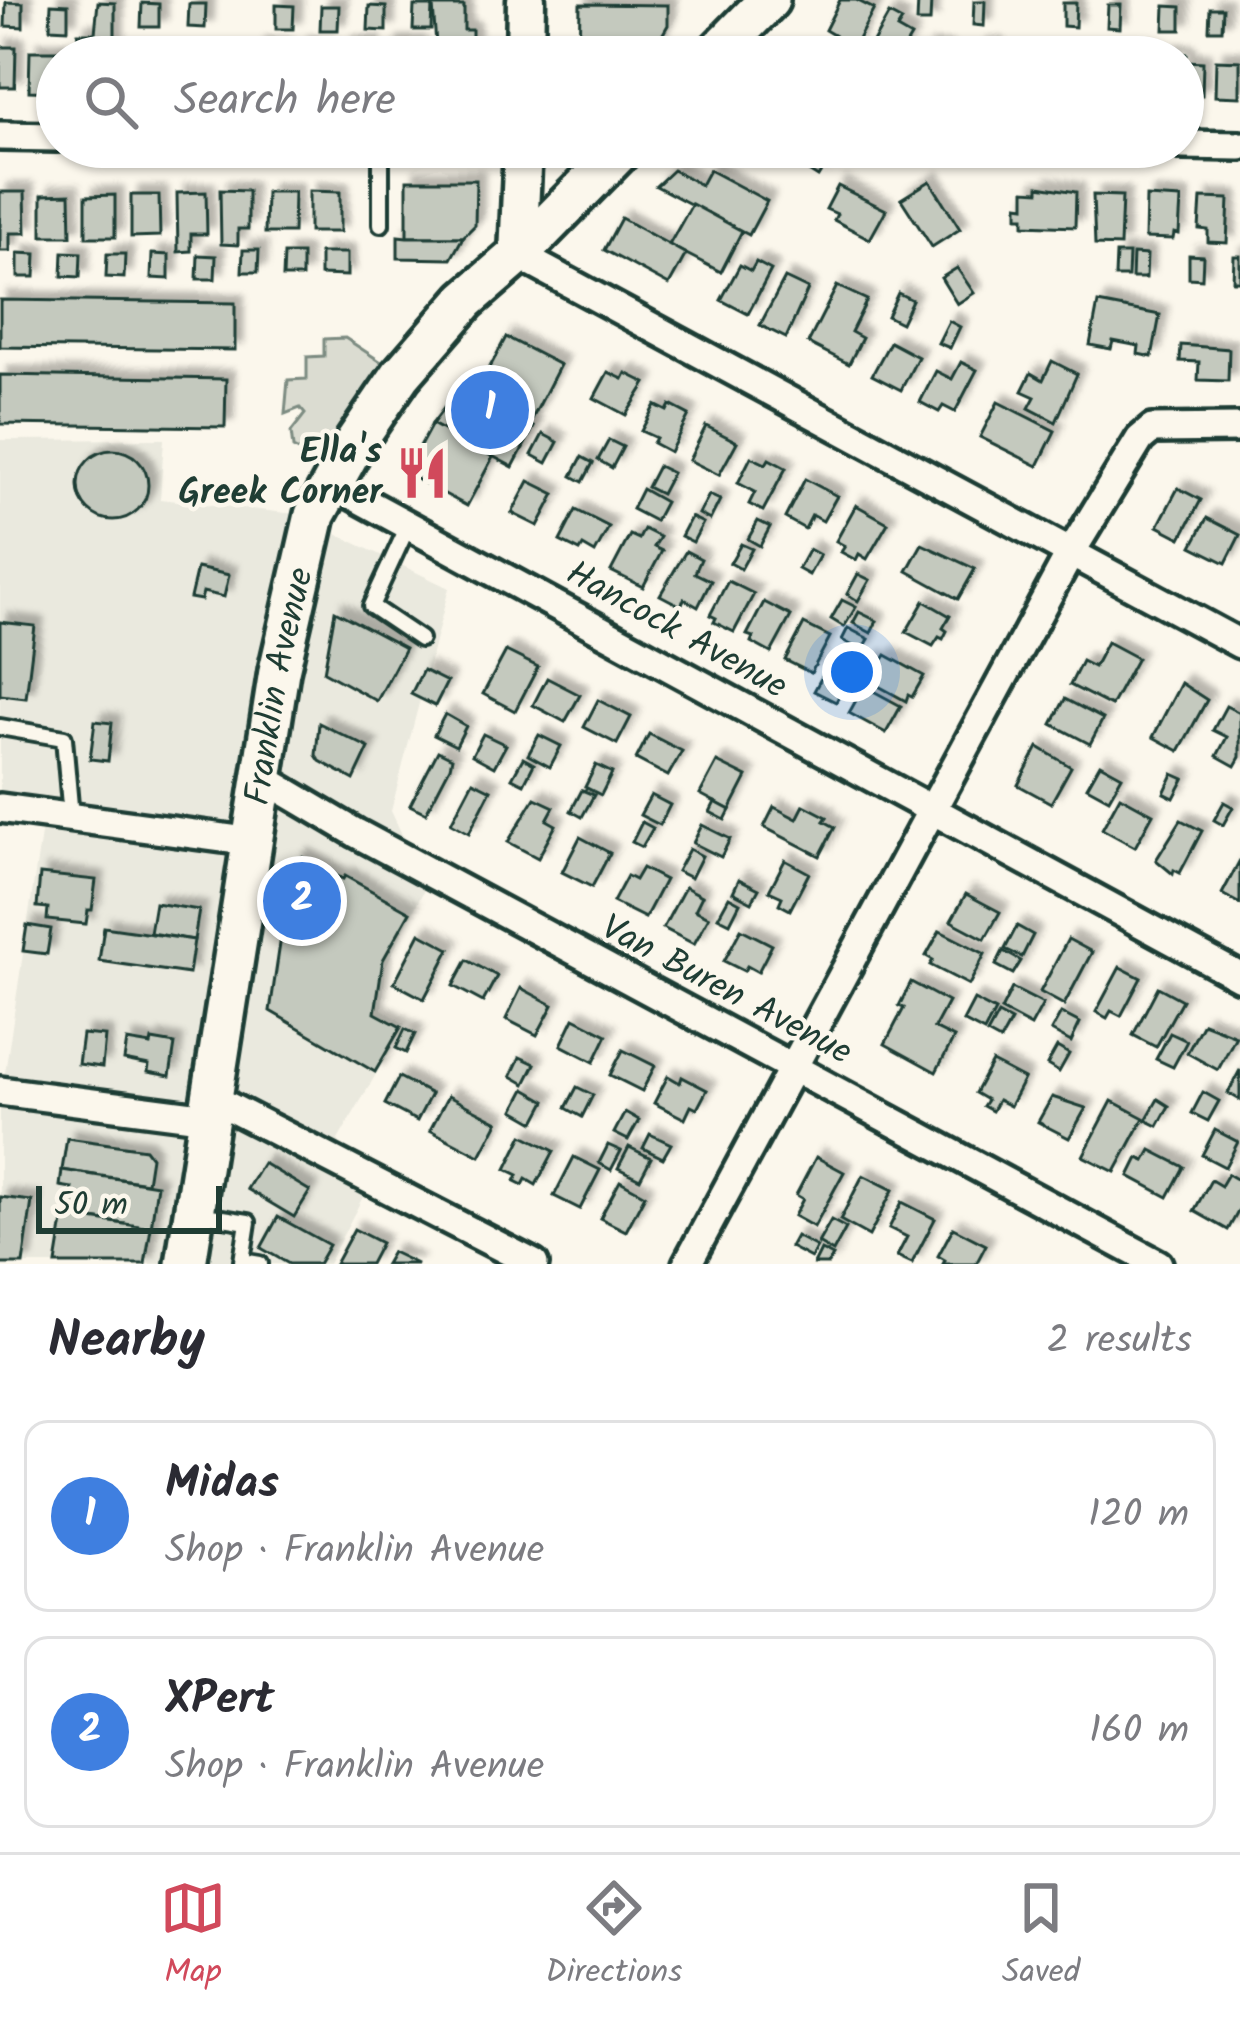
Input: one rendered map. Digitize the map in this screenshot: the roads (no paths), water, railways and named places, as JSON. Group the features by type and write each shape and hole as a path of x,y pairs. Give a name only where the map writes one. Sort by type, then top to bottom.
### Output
{"main road":[{"path":"743,36 769,0"},
{"name":"Franklin Avenue","path":"186,1264 279,671 315,515 401,375 466,300 603,168"}],"street":[{"path":"525,36 526,0"},
{"path":"0,136 36,136"},
{"path":"1204,145 1240,146"},
{"path":"522,168 518,255 1240,644"},
{"path":"687,1264 1070,554 1140,439 1152,429 1240,428"},
{"name":"Hancock Avenue","path":"332,484 1240,976"},
{"name":"Van Buren Avenue","path":"263,778 356,833 1158,1264"},
{"path":"0,808 253,842"},
{"path":"0,1091 210,1108 534,1264"}],"lane":[{"path":"381,168 381,224"},
{"path":"408,526 371,606 420,639"},
{"path":"0,727 64,738 70,818"},
{"path":"194,1214 248,1222 238,1262 260,1264"}],"place":[{"name":"Midas","path":"490,410"},
{"name":"Ella's Greek Corner","path":"422,473"},
{"name":"XPert","path":"302,901"}]}
